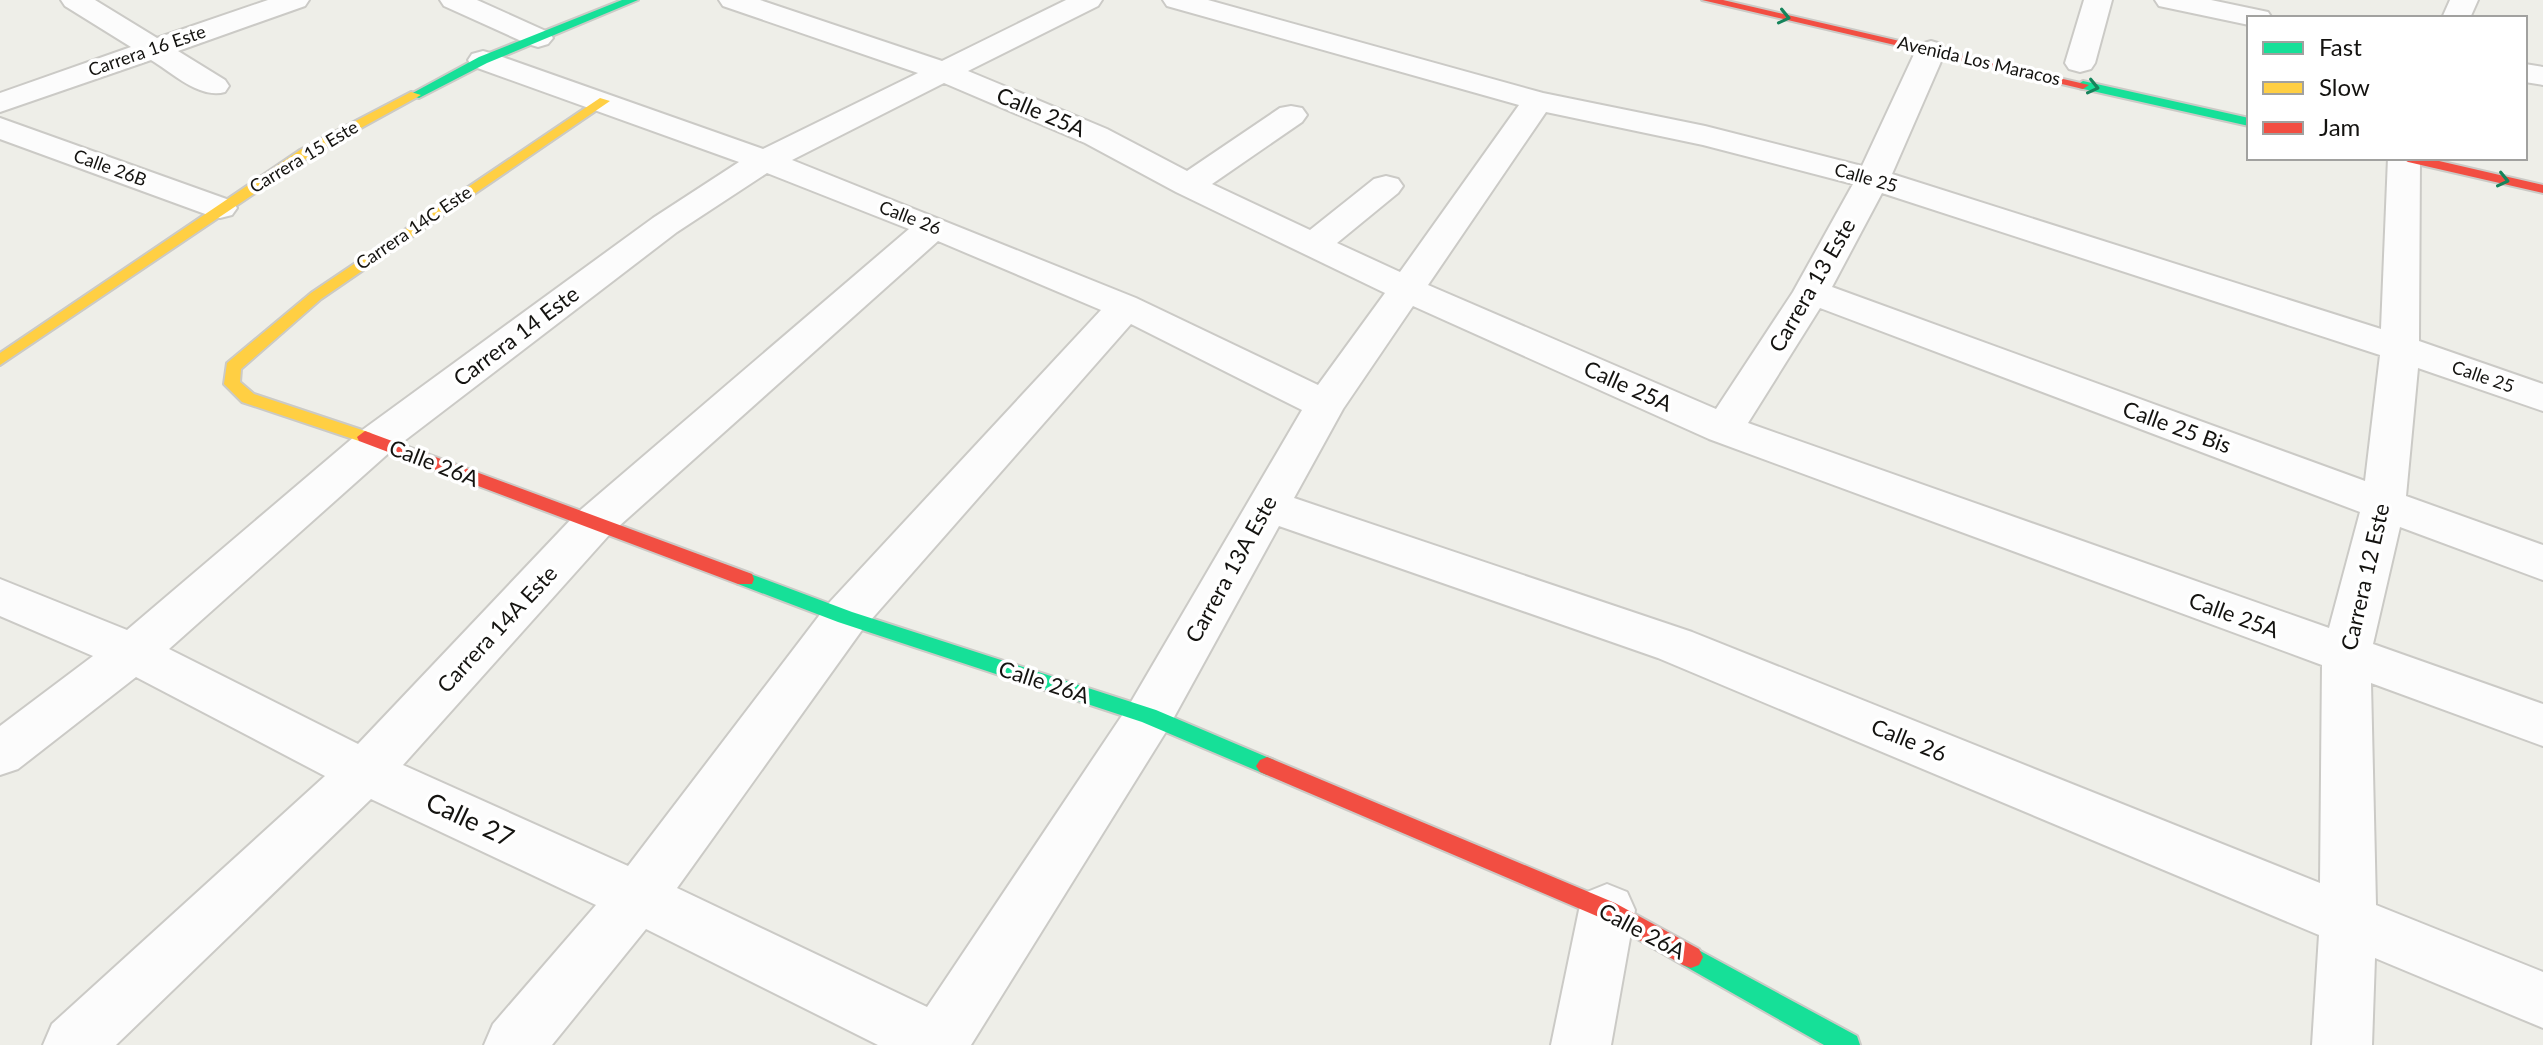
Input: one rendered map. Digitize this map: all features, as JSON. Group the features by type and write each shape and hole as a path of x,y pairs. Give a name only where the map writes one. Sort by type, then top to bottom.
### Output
{"street":[{"path":"75,0 214,86"},
{"name":"Carrera 16 Este","path":"0,103 295,0"},
{"path":"454,0 538,38"},
{"name":"Carrera 15 Este","path":"0,360 305,153 483,60 632,0"},
{"name":"Calle 25A","path":"733,0 944,72 1096,136 1188,185 1404,288 1724,429 2543,725"},
{"name":"Carrera 14 Este","path":"0,754 133,653 376,441 665,225 762,162 1088,0"},
{"name":"Calle 25","path":"1177,0 1538,101 1705,136 1873,179 2400,348 2543,398"},
{"name":"Avenida Los Maracos","path":"1708,0 2247,122"},
{"path":"2080,63 2098,0"},
{"path":"2169,0 2248,16"},
{"name":"Carrera 13 Este","path":"1724,429 1811,292 1873,179 1931,50"},
{"name":"Calle 26","path":"483,60 604,101 933,227 1125,307 1325,405"},
{"name":"Carrera 14C Este","path":"233,367 316,296 604,101"},
{"name":"Carrera 13A Este","path":"939,1045 1149,716 1325,405 1404,288 1538,101"},
{"path":"1188,185 1291,115"},
{"name":"Calle 26B","path":"0,128 220,208"},
{"name":"Carrera 12 Este","path":"2342,1045 2348,919 2346,655 2384,504 2400,348 2406,160"},
{"path":"2415,160 2543,189"},
{"path":"2499,160 2543,170"},
{"path":"1314,244 1386,186"},
{"name":"Carrera 14A Este","path":"73,1045 365,772 593,524 933,227"},
{"name":"Calle 25 Bis","path":"1811,292 2543,563"},
{"path":"514,1045 638,897 845,617 1125,307"},
{"name":"Calle 26A","path":"233,367 232,384 248,398 376,441 845,617 1149,716 1607,910 1848,1045"},
{"name":"Calle 26","path":"1266,505 1675,645 2543,1000"},
{"name":"Calle 27","path":"0,596 133,653 365,772 638,897 939,1045"},
{"path":"1581,1045 1607,910"}],"traffic: fast":[{"path":"415,95 483,60 632,0"},
{"path":"2083,85 2247,122"},
{"path":"745,579 845,617 1149,716 1267,766"},
{"path":"1691,957 1848,1045"}],"traffic: slow":[{"path":"0,360 305,153 415,95"},
{"path":"365,437 248,398 232,384 233,367 316,296 604,101"}],"traffic: jam":[{"path":"1708,0 2083,85"},
{"path":"2417,160 2543,189"},
{"path":"365,437 745,579"},
{"path":"1267,766 1607,910 1691,957"}]}
